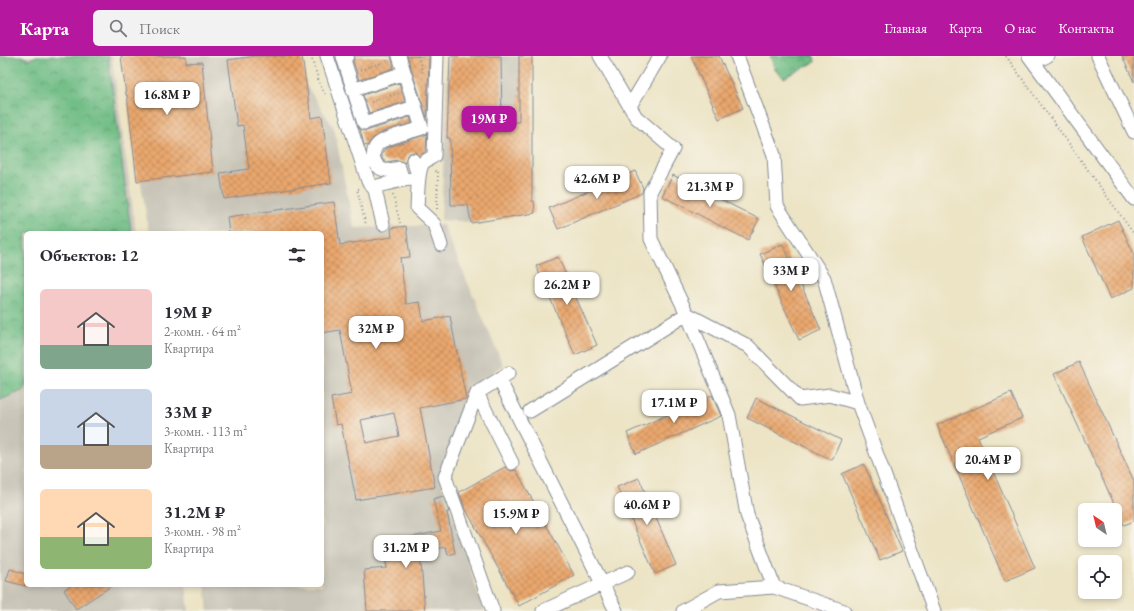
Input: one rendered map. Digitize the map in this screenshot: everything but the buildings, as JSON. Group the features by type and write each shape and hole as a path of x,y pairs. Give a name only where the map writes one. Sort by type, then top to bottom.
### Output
{"street":[{"path":"327,56 368,181 375,190 383,224"},
{"path":"347,56 343,57 364,123 415,107"},
{"path":"437,56 434,156 423,163 419,178 417,208 434,224 441,245"},
{"path":"600,56 636,117 673,149 650,192 651,239 687,314 729,415 747,515 774,587"},
{"path":"630,106 660,56"},
{"path":"737,56 774,155 777,206 824,278 858,403 934,611"},
{"path":"1047,56 1031,59 1134,199"},
{"path":"1098,56 1134,132"},
{"path":"399,57 422,128 384,140 374,150 373,156 376,165 384,170 399,168 403,180"},
{"path":"353,90 404,73"},
{"path":"413,160 419,178"},
{"path":"373,187 419,178"},
{"path":"687,314 748,346 800,399 830,395 858,403"},
{"path":"530,411 687,314"},
{"path":"493,611 445,477 477,393 504,376 616,611"},
{"path":"477,393 512,463"},
{"path":"543,611 628,572"},
{"path":"683,611 719,592 774,587 844,611"}],"path":[{"path":"418,56 424,76"},
{"path":"1006,56 1134,234"},
{"path":"348,73 399,57"},
{"path":"359,106 409,88"},
{"path":"434,171 438,171 436,215"},
{"path":"360,189 357,189 366,225"},
{"path":"393,194 400,222"}],"shaded area":[{"path":"0,56 112,56 136,231 24,231 24,587 186,587 189,611 0,611"},
{"path":"121,56 302,56 306,85 334,128 354,228 443,225 503,365 475,384 439,476 484,611 208,611 205,587 324,587 324,231 149,231"},
{"path":"448,56 529,56 535,213 473,222 441,220"}],"green space":[{"path":"0,56 22,56 29,60 36,56 108,56 131,231 24,231 24,388 22,391 0,400"},
{"path":"770,56 814,56 815,62 784,78 775,70"}]}
